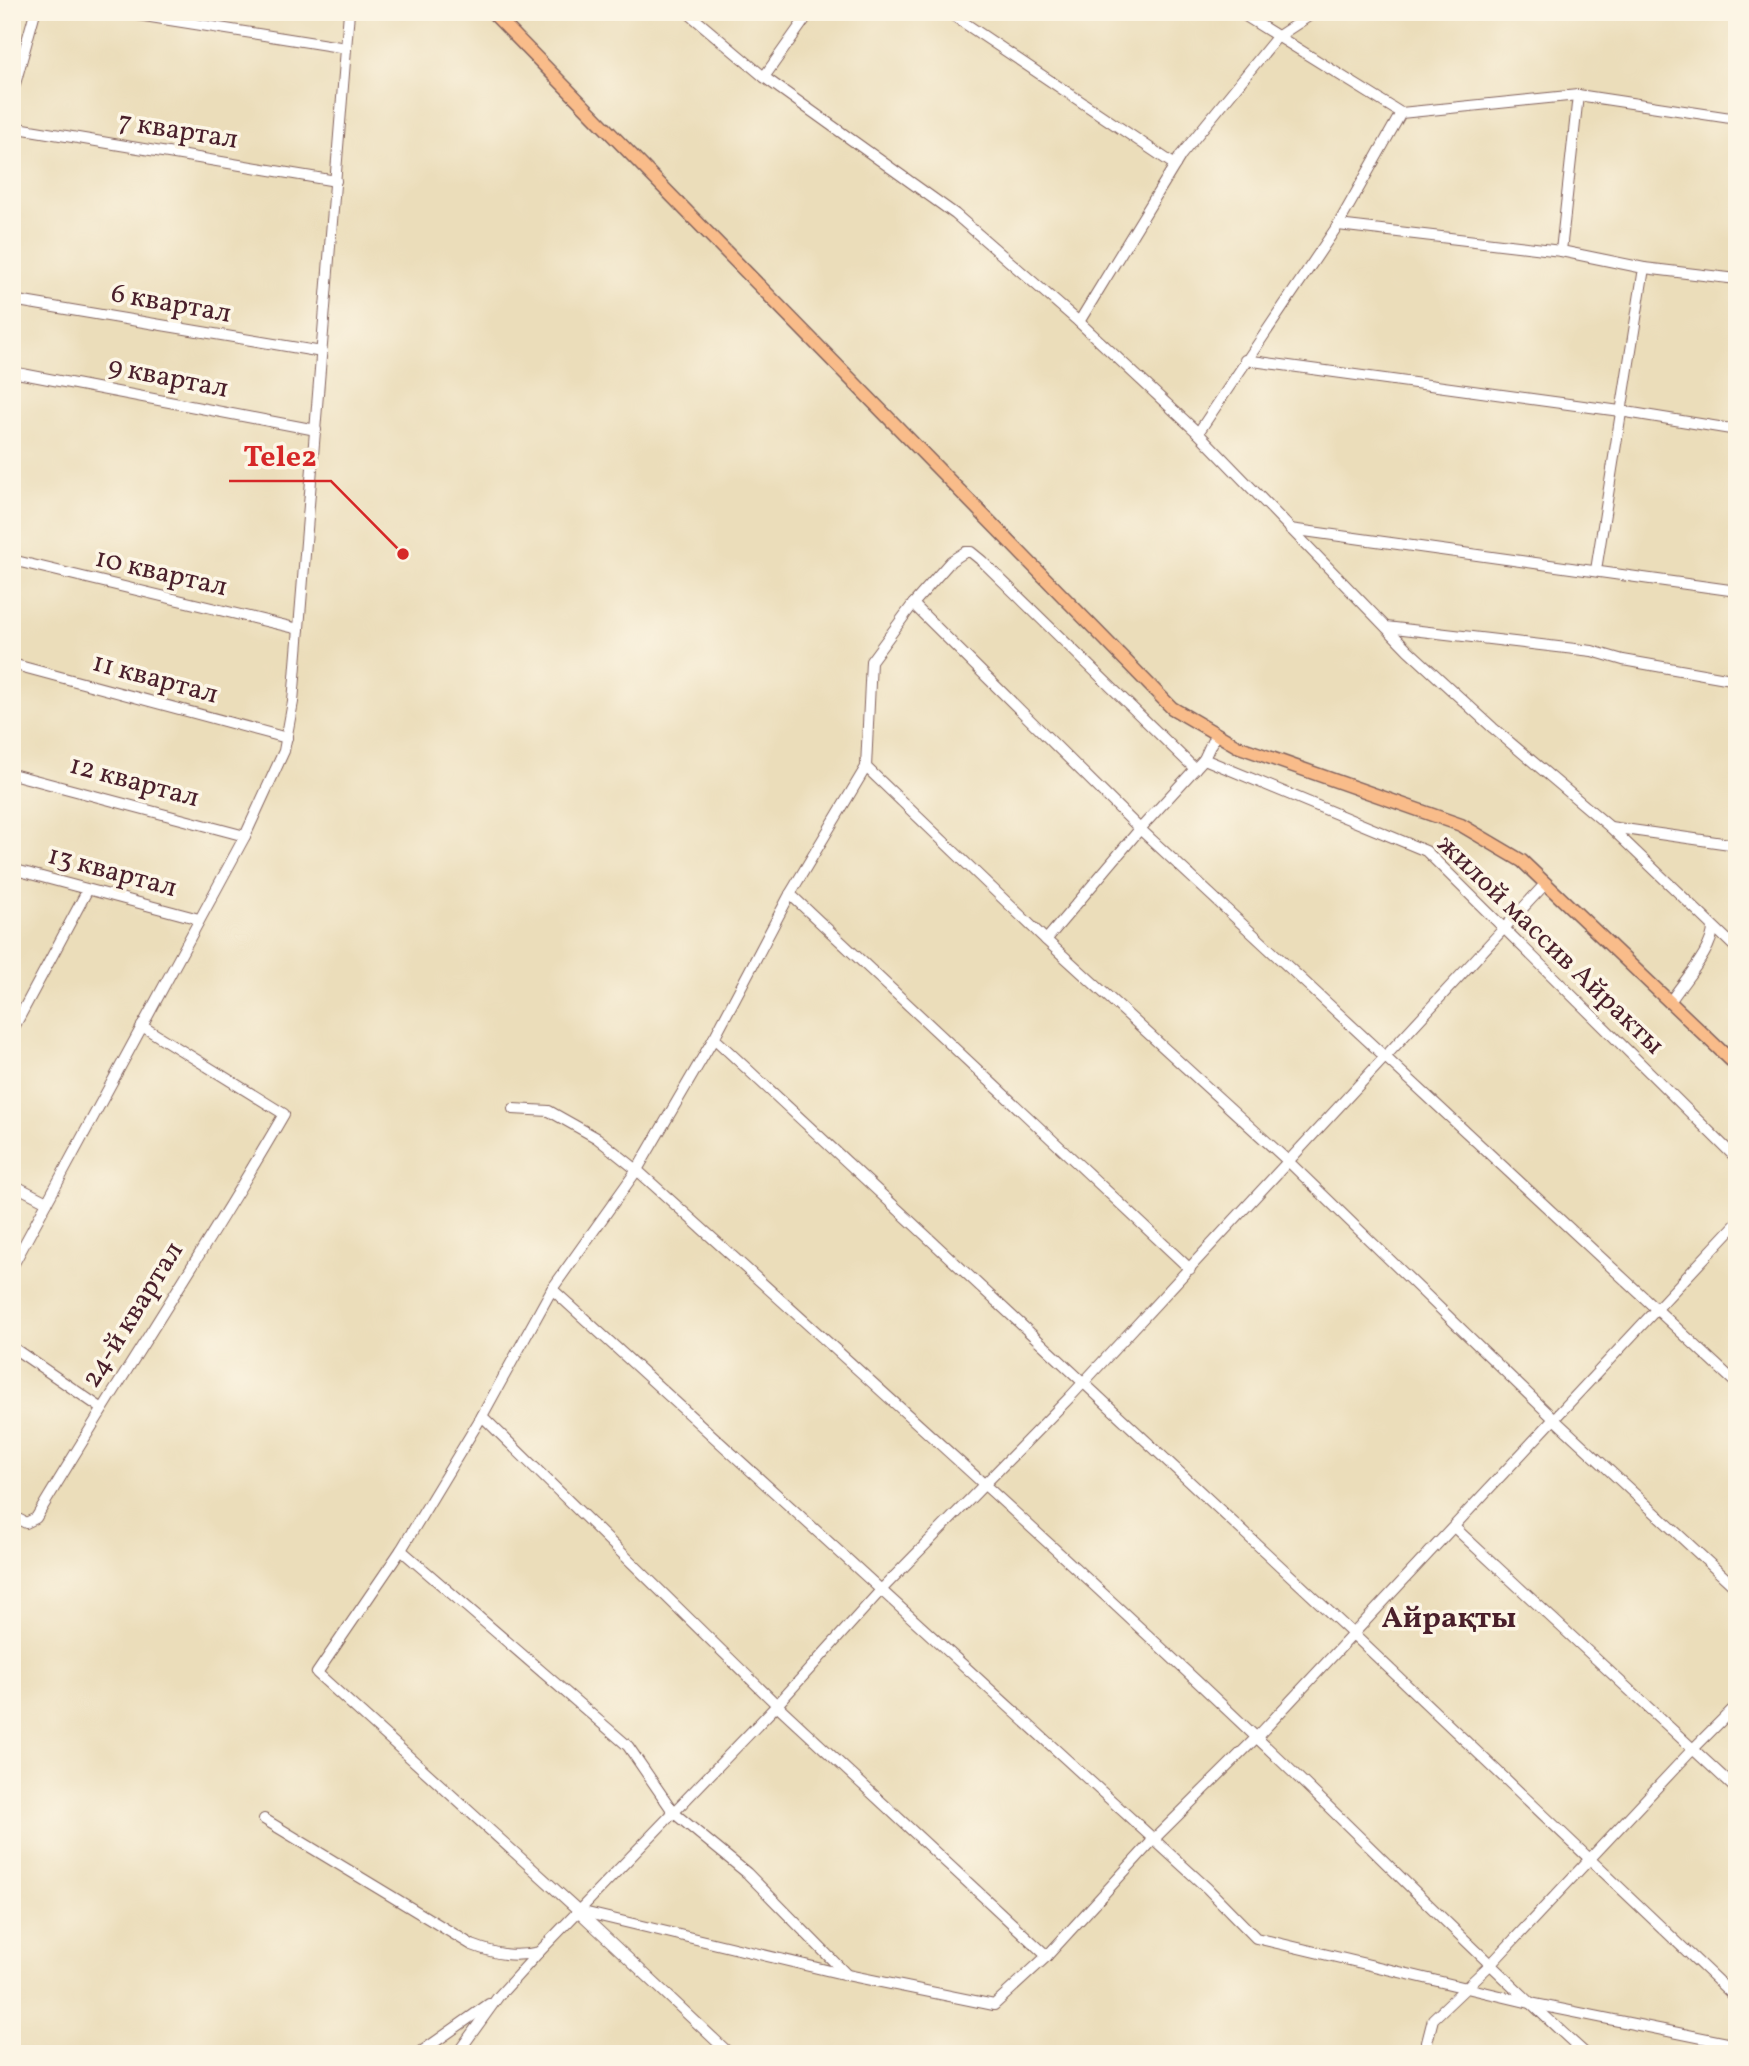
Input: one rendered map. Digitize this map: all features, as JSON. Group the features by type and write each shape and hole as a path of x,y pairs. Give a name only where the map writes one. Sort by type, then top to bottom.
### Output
{"main road":[{"path":"492,12 1172,708 1237,746 1461,825 1522,861 1737,1066"}],"street":[{"path":"12,95 35,12"},
{"path":"119,12 346,48"},
{"path":"12,1267 245,836 284,751 293,702 349,12"},
{"path":"687,12 764,77 955,214 1079,322 1198,433 1386,627 1493,728 1610,827 1737,949"},
{"path":"764,77 810,12"},
{"path":"948,12 1175,165"},
{"path":"1239,12 1401,113 1578,95 1737,119"},
{"path":"1079,322 1175,165 1277,37 1315,12"},
{"path":"1561,251 1578,95"},
{"path":"1198,433 1338,225 1401,113"},
{"name":"7 квартал","path":"12,127 336,181"},
{"path":"1338,225 1561,251 1644,268 1737,279"},
{"path":"1596,570 1644,268"},
{"name":"6 квартал","path":"12,300 322,352"},
{"path":"1245,360 1620,411 1737,430"},
{"name":"9 квартал","path":"12,372 316,430"},
{"path":"1289,529 1737,591"},
{"path":"730,2054 579,1911 317,1674 401,1550 482,1416 552,1289 637,1170 714,1038 790,894 866,767 871,661 913,604 951,561 965,552 971,552 1195,769"},
{"name":"10 квартал","path":"12,560 299,629"},
{"path":"913,604 1140,829 1737,1384"},
{"path":"1386,627 1592,652 1737,680"},
{"name":"11 квартал","path":"12,664 286,738"},
{"path":"1046,940 1140,829 1204,759 1216,733"},
{"name":"жилой массив Айракты","path":"1204,759 1426,851 1737,1159"},
{"path":"866,767 1046,940 1289,1162 1554,1419 1737,1589"},
{"name":"12 квартал","path":"12,774 245,836"},
{"path":"1610,827 1737,845"},
{"name":"13 квартал","path":"12,869 86,891 199,919"},
{"path":"457,2054 498,1997 539,1952 777,1705 882,1589 1083,1383 1546,883"},
{"path":"12,1031 86,891"},
{"path":"790,894 1190,1269"},
{"path":"1670,1002 1707,950 1713,927"},
{"name":"24-й квартал","path":"12,1516 26,1523 36,1518 101,1408 235,1198 284,1114 142,1026"},
{"path":"714,1038 1353,1634 1737,1999"},
{"path":"513,1109 549,1111 597,1138 637,1170 986,1485 1257,1738 1586,2054"},
{"path":"12,1184 47,1202"},
{"path":"579,1911 848,1975 994,2005 1047,1956 1154,1839 1257,1738 1737,1223"},
{"path":"552,1289 1208,1888 1256,1938 1530,2003 1737,2045"},
{"path":"12,1347 101,1408"},
{"path":"482,1416 777,1705 1047,1956"},
{"path":"1454,1527 1737,1790"},
{"path":"401,1550 628,1746 674,1813 747,1873 848,1975"},
{"path":"1423,2054 1433,2019 1492,1964 1737,1705"},
{"path":"264,1819 472,1945 496,1954 519,1956 539,1952"},
{"path":"418,2054 498,1997"}],"place":[{"name":"Tele2","path":"403,554"}],"district":[{"name":"Айрақты","path":"1449,1619"}]}
